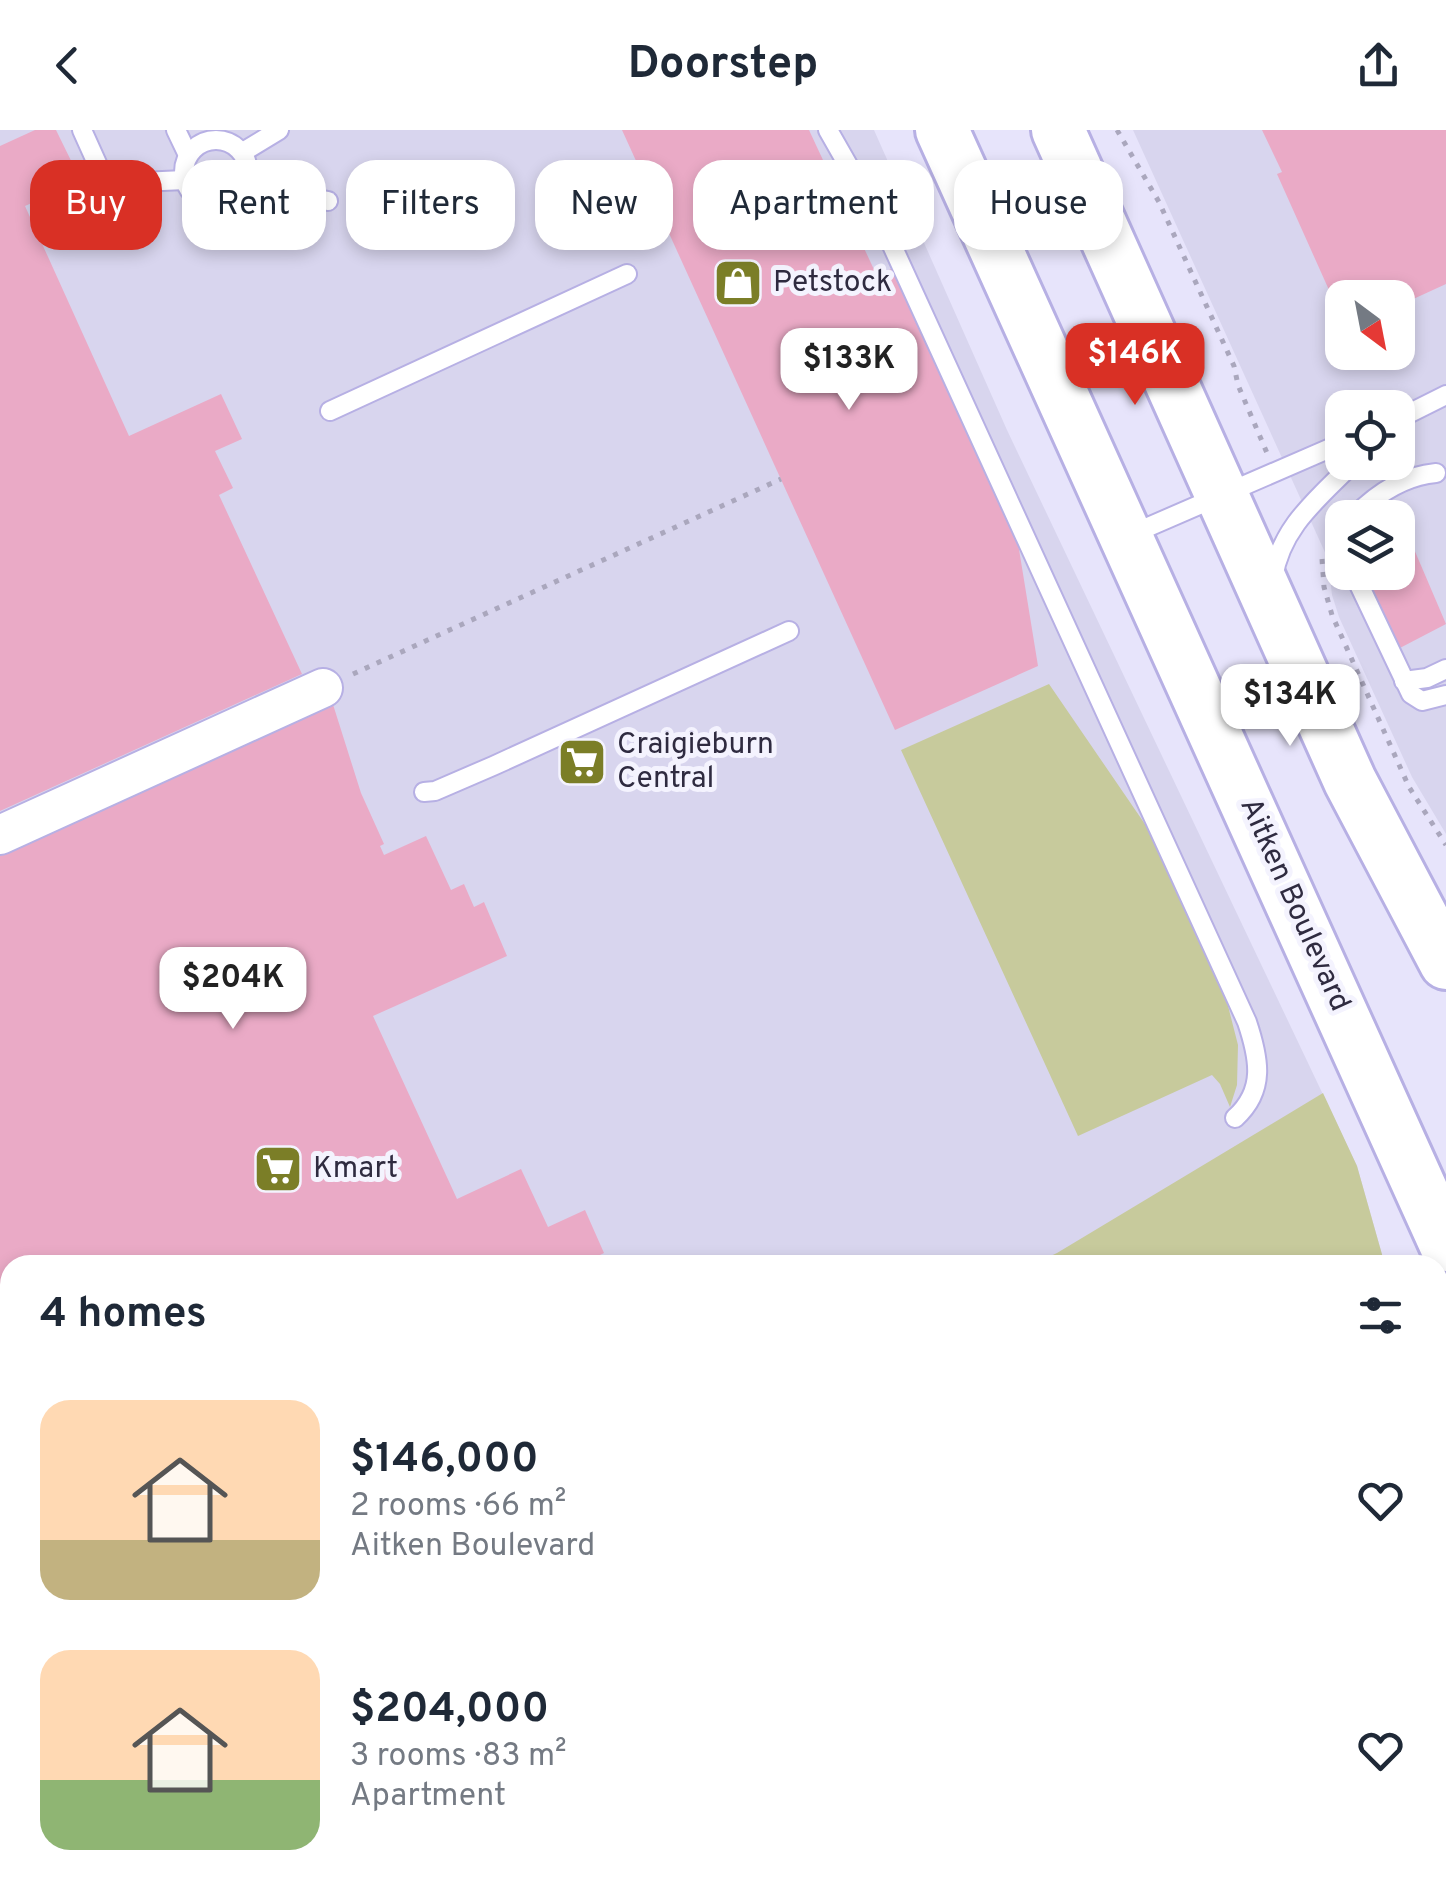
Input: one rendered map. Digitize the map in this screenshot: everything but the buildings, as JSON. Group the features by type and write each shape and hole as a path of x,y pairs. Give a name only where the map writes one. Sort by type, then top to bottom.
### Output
{"main road":[{"name":"Aitken Boulevard","path":"942,130 1446,1244"},
{"path":"1058,130 1350,781 1446,963"}],"street":[{"path":"0,835 323,688"}],"lane":[{"path":"82,130 100,170 118,182 182,180"},
{"path":"176,130 187,160"},
{"path":"242,152 279,130"},
{"path":"828,130 886,230 1247,1022 1259,1074 1255,1094 1235,1118"},
{"path":"188,155 201,143 219,135 247,160"},
{"path":"330,411 627,274"},
{"path":"1415,410 1446,395"},
{"path":"1128,536 1325,450"},
{"path":"1373,500 1412,476 1436,473"},
{"path":"1272,609 1279,548 1298,518 1336,480"},
{"path":"1362,590 1411,694 1422,701 1446,695"},
{"path":"424,792 493,766 789,632"},
{"path":"1404,681 1427,678 1446,669"}],"path":[{"path":"323,688 781,479"}],"shaded area":[{"name":"Craigieburn Central","path":"0,130 874,130 887,160 693,160 693,250 927,250 1007,430 1357,1166 1382,1255 0,1255"},
{"path":"1133,130 1446,130 1446,834 1412,777 1331,590 1415,590 1415,500 1325,500 1325,552"}],"green space":[{"path":"1049,684 1149,830 1227,1002 1238,1045 1237,1085 1230,1107 1212,1075 1078,1136 901,750"},
{"path":"1323,1093 1357,1166 1382,1255 1053,1255"}],"place":[{"name":"Petstock","path":"738,283"},
{"name":"Craigieburn Central","path":"582,762"},
{"name":"Kmart","path":"278,1169"}]}
